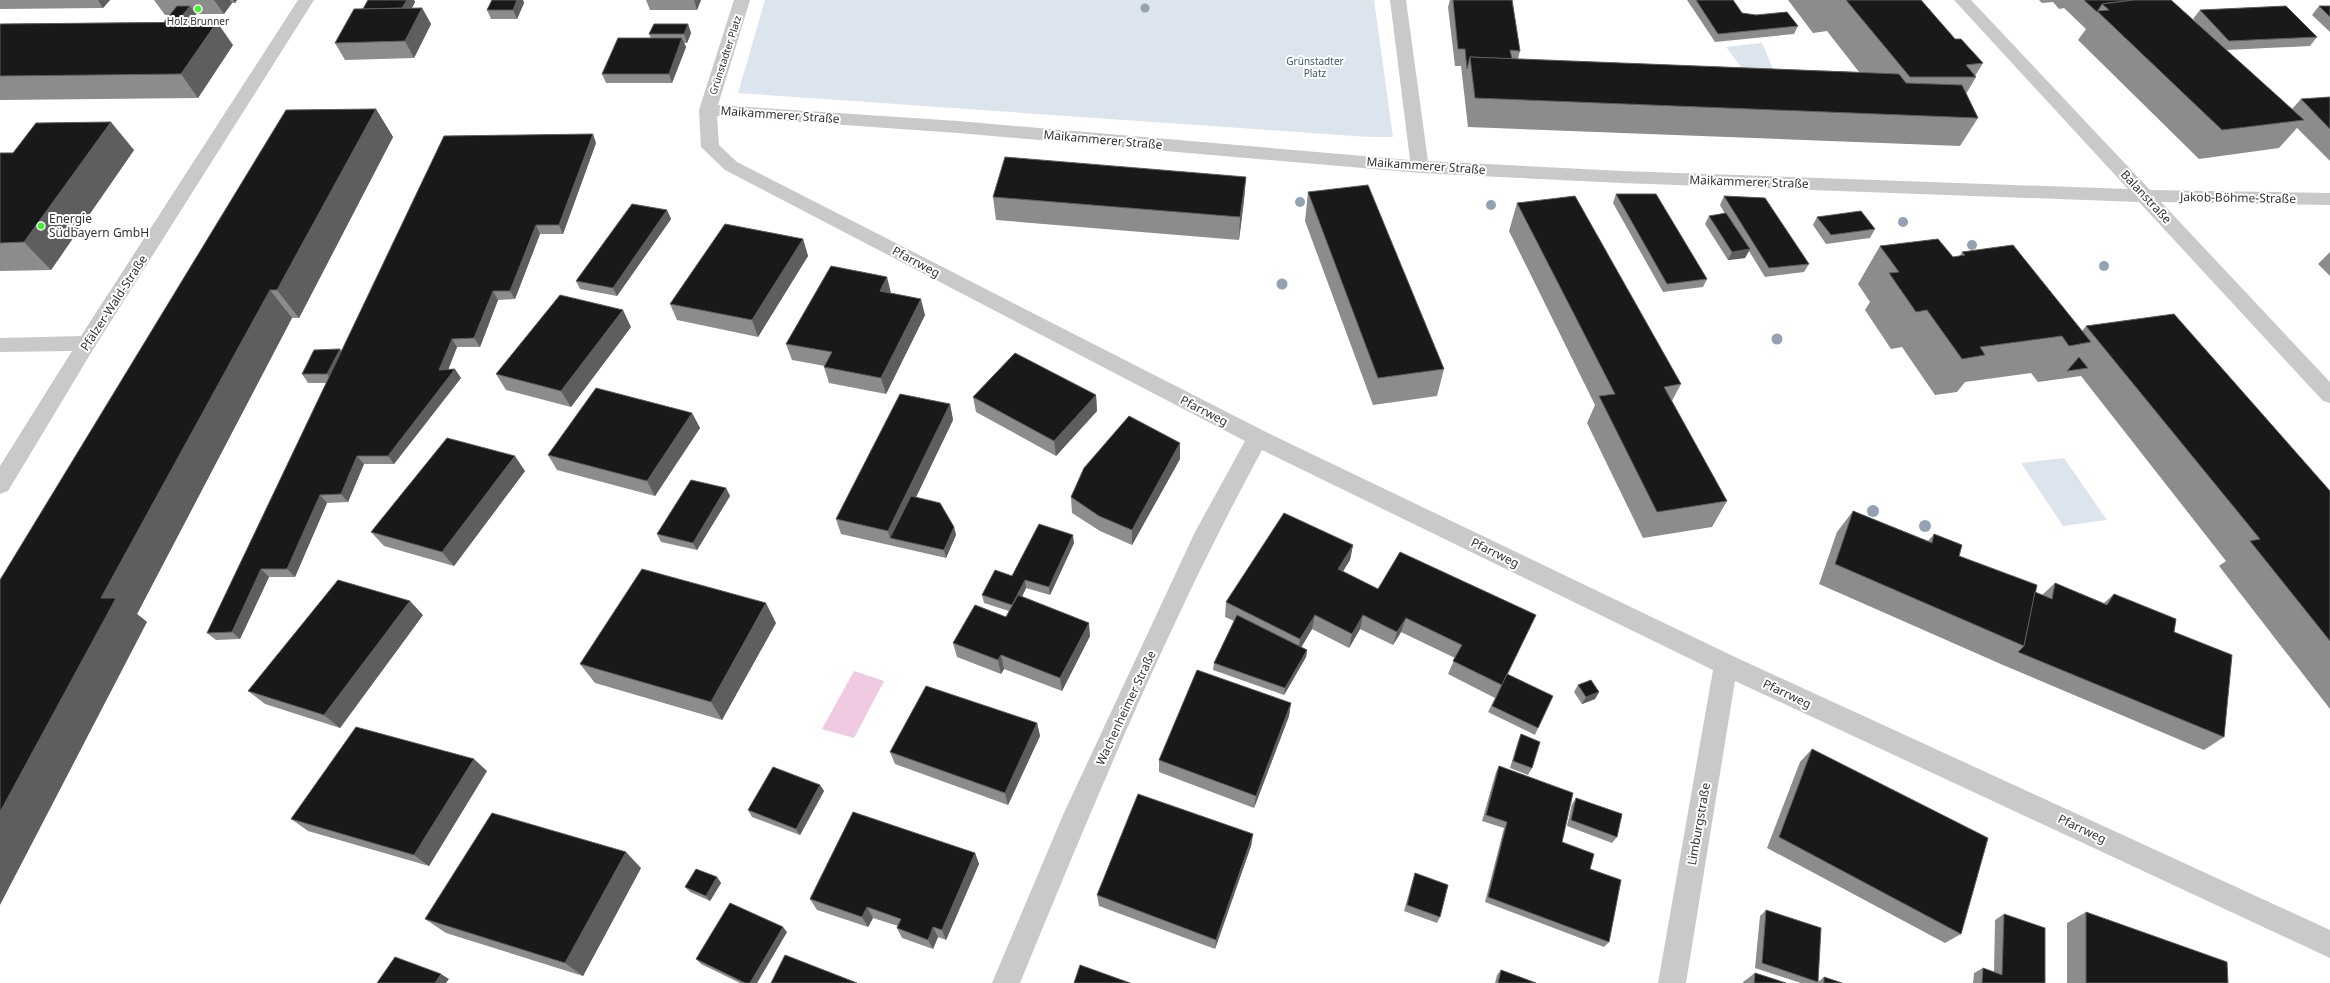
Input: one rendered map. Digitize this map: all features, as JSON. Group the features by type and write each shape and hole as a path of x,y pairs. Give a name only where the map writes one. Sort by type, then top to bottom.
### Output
{"street":[{"name":"Pfälzer-Wald-Straße","path":"0,485 87,343 306,0"},
{"name":"Grünstadter Platz","path":"708,110 742,0"},
{"path":"1398,0 1420,167"},
{"name":"Balanstraße","path":"1962,0 2330,395"},
{"name":"Maikammerer Straße","path":"708,110 966,128 1420,167 1630,178 2145,196"},
{"name":"Pfarrweg","path":"708,110 710,147 731,166 1258,438 1726,665 2330,944"},
{"name":"Jakob-Böhme-Straße","path":"2145,196 2330,200"},
{"path":"0,345 87,343"},
{"name":"Wachenheimer Straße","path":"1006,983 1072,824 1197,553 1258,438"},
{"name":"Limburgstraße","path":"1672,983 1726,665"}],"green space":[{"name":"Grünstadter Platz","path":"765,0 1374,0 1393,137 1369,137 738,93"},
{"path":"1762,43 1783,93 1759,91 1726,47"},
{"path":"2064,458 2107,520 2063,526 2021,463"}],"shaded area":[{"path":"854,671 884,681 854,738 822,729"}],"building":[{"path":"368,0 407,0 402,8 363,9"},
{"path":"492,0 517,0 513,10 487,10"},
{"path":"1453,0 1512,0 1520,51 1510,50 1512,59 1470,57 1467,69 1465,49 1458,49"},
{"path":"1696,0 1733,0 1742,13 1756,15 1787,12 1798,26 1718,34"},
{"path":"1846,0 1921,0 1955,39 1961,39 1983,63 1966,65 1976,77 1910,77"},
{"path":"2084,0 2134,0 2102,4 2097,12"},
{"path":"2134,0 2171,0 2304,120 2222,130 2097,11 2109,10 2102,4"},
{"path":"177,6 190,6 177,22 164,22"},
{"path":"2286,6 2317,37 2229,41 2200,10"},
{"path":"2319,6 2330,6 2330,17"},
{"path":"422,8 405,41 335,43 354,9"},
{"path":"217,22 181,74 0,76 0,24"},
{"path":"654,24 688,24 684,34 649,34"},
{"path":"618,38 682,38 669,74 602,74"},
{"path":"1470,57 1899,74 1906,83 1962,85 1978,118 1475,98"},
{"path":"2330,97 2330,129 2301,99"},
{"path":"376,109 277,290 270,290 101,598 116,598 0,812 0,580 286,110"},
{"path":"111,122 24,242 0,243 0,153 13,153 36,123"},
{"path":"593,134 559,225 536,225 510,291 493,291 474,338 452,339 439,370 455,369 388,456 357,456 341,494 320,495 287,569 261,569 232,632 207,633 444,136"},
{"path":"1005,157 1246,177 1240,217 993,197"},
{"path":"1368,185 1444,369 1378,378 1308,192"},
{"path":"1616,194 1656,194 1707,279 1667,284"},
{"path":"1575,196 1681,384 1664,387 1727,501 1657,512 1599,396 1615,394 1517,203"},
{"path":"1724,196 1765,198 1809,264 1769,268"},
{"path":"632,204 667,210 613,288 576,281"},
{"path":"1861,211 1875,229 1831,235 1817,217"},
{"path":"1726,213 1750,249 1732,252 1709,216"},
{"path":"725,224 803,239 752,320 670,304"},
{"path":"1938,239 1953,257 1965,255 1962,252 2013,245 2091,342 2069,346 2062,336 1980,347 1985,355 1962,359 1927,310 1916,312 1889,273 1899,272 1880,246"},
{"path":"831,266 887,277 880,291 921,299 881,378 824,367 832,352 786,344"},
{"path":"560,295 623,310 561,391 496,374"},
{"path":"2174,314 2330,491 2330,641 2250,541 2260,539 2086,326"},
{"path":"340,349 327,374 302,374 314,350"},
{"path":"1015,353 1096,395 1054,441 973,397"},
{"path":"2079,357 2088,368 2067,371"},
{"path":"596,388 692,413 647,481 548,455"},
{"path":"900,394 950,404 888,531 836,519"},
{"path":"1129,416 1180,443 1132,530 1099,516 1071,497 1084,468"},
{"path":"447,438 515,456 442,552 371,532"},
{"path":"691,480 726,488 693,543 657,534"},
{"path":"911,496 940,503 954,527 944,550 890,538"},
{"path":"1853,511 1932,543 1934,534 1962,545 1959,556 2037,585 2024,646 1835,564"},
{"path":"1284,513 1353,545 1338,569 1378,589 1400,552 1536,615 1502,685 1453,661 1462,645 1406,618 1397,632 1363,615 1352,634 1315,615 1300,639 1226,602"},
{"path":"1039,524 1073,535 1049,587 1025,580 1012,605 982,595 995,570 1012,576"},
{"path":"642,569 766,603 711,702 580,664"},
{"path":"338,580 410,601 324,715 248,691"},
{"path":"2055,583 2107,605 2114,594 2176,619 2174,632 2232,655 2224,737 2018,652 2024,646 2035,592 2052,599"},
{"path":"1018,595 1089,623 1060,678 1001,655 998,660 953,643 975,605 1006,617"},
{"path":"1237,615 1307,650 1285,688 1214,663"},
{"path":"1197,670 1291,703 1256,796 1159,760"},
{"path":"1507,674 1553,696 1538,728 1492,706"},
{"path":"1591,680 1599,692 1586,697 1578,685"},
{"path":"926,686 1037,723 1005,793 890,752"},
{"path":"356,727 474,759 414,855 291,819"},
{"path":"1521,734 1540,742 1532,768 1513,761"},
{"path":"1812,749 1988,838 1961,934 1779,837"},
{"path":"1499,766 1573,793 1562,842 1594,854 1590,869 1621,880 1609,942 1488,897 1507,822 1486,815"},
{"path":"773,767 820,785 796,829 748,810"},
{"path":"1138,794 1253,834 1216,940 1097,895"},
{"path":"1576,798 1622,814 1617,837 1571,820"},
{"path":"853,812 975,853 942,930 933,927 928,940 897,928 901,919 867,907 862,917 810,899"},
{"path":"492,813 626,852 565,963 425,919"},
{"path":"696,869 717,877 706,896 685,887"},
{"path":"1415,873 1448,885 1440,917 1407,905"},
{"path":"730,903 783,927 750,983 745,983 696,959"},
{"path":"1766,910 1821,928 1818,982 1762,963"},
{"path":"2086,912 2227,962 2228,983 2086,983"},
{"path":"2004,914 2045,928 2045,983 1982,983 1983,968 2002,975"},
{"path":"785,955 857,983 771,983"},
{"path":"395,957 441,974 435,983 377,983"},
{"path":"1080,965 1130,983 1074,983"},
{"path":"1501,970 1536,983 1498,983"},
{"path":"1755,973 1786,983 1754,983"},
{"path":"1824,977 1842,983 1824,983"}],"place":[{"name":"Holz Brunner","path":"198,9"},
{"name":"Energie Südbayern GmbH","path":"41,226"}]}
